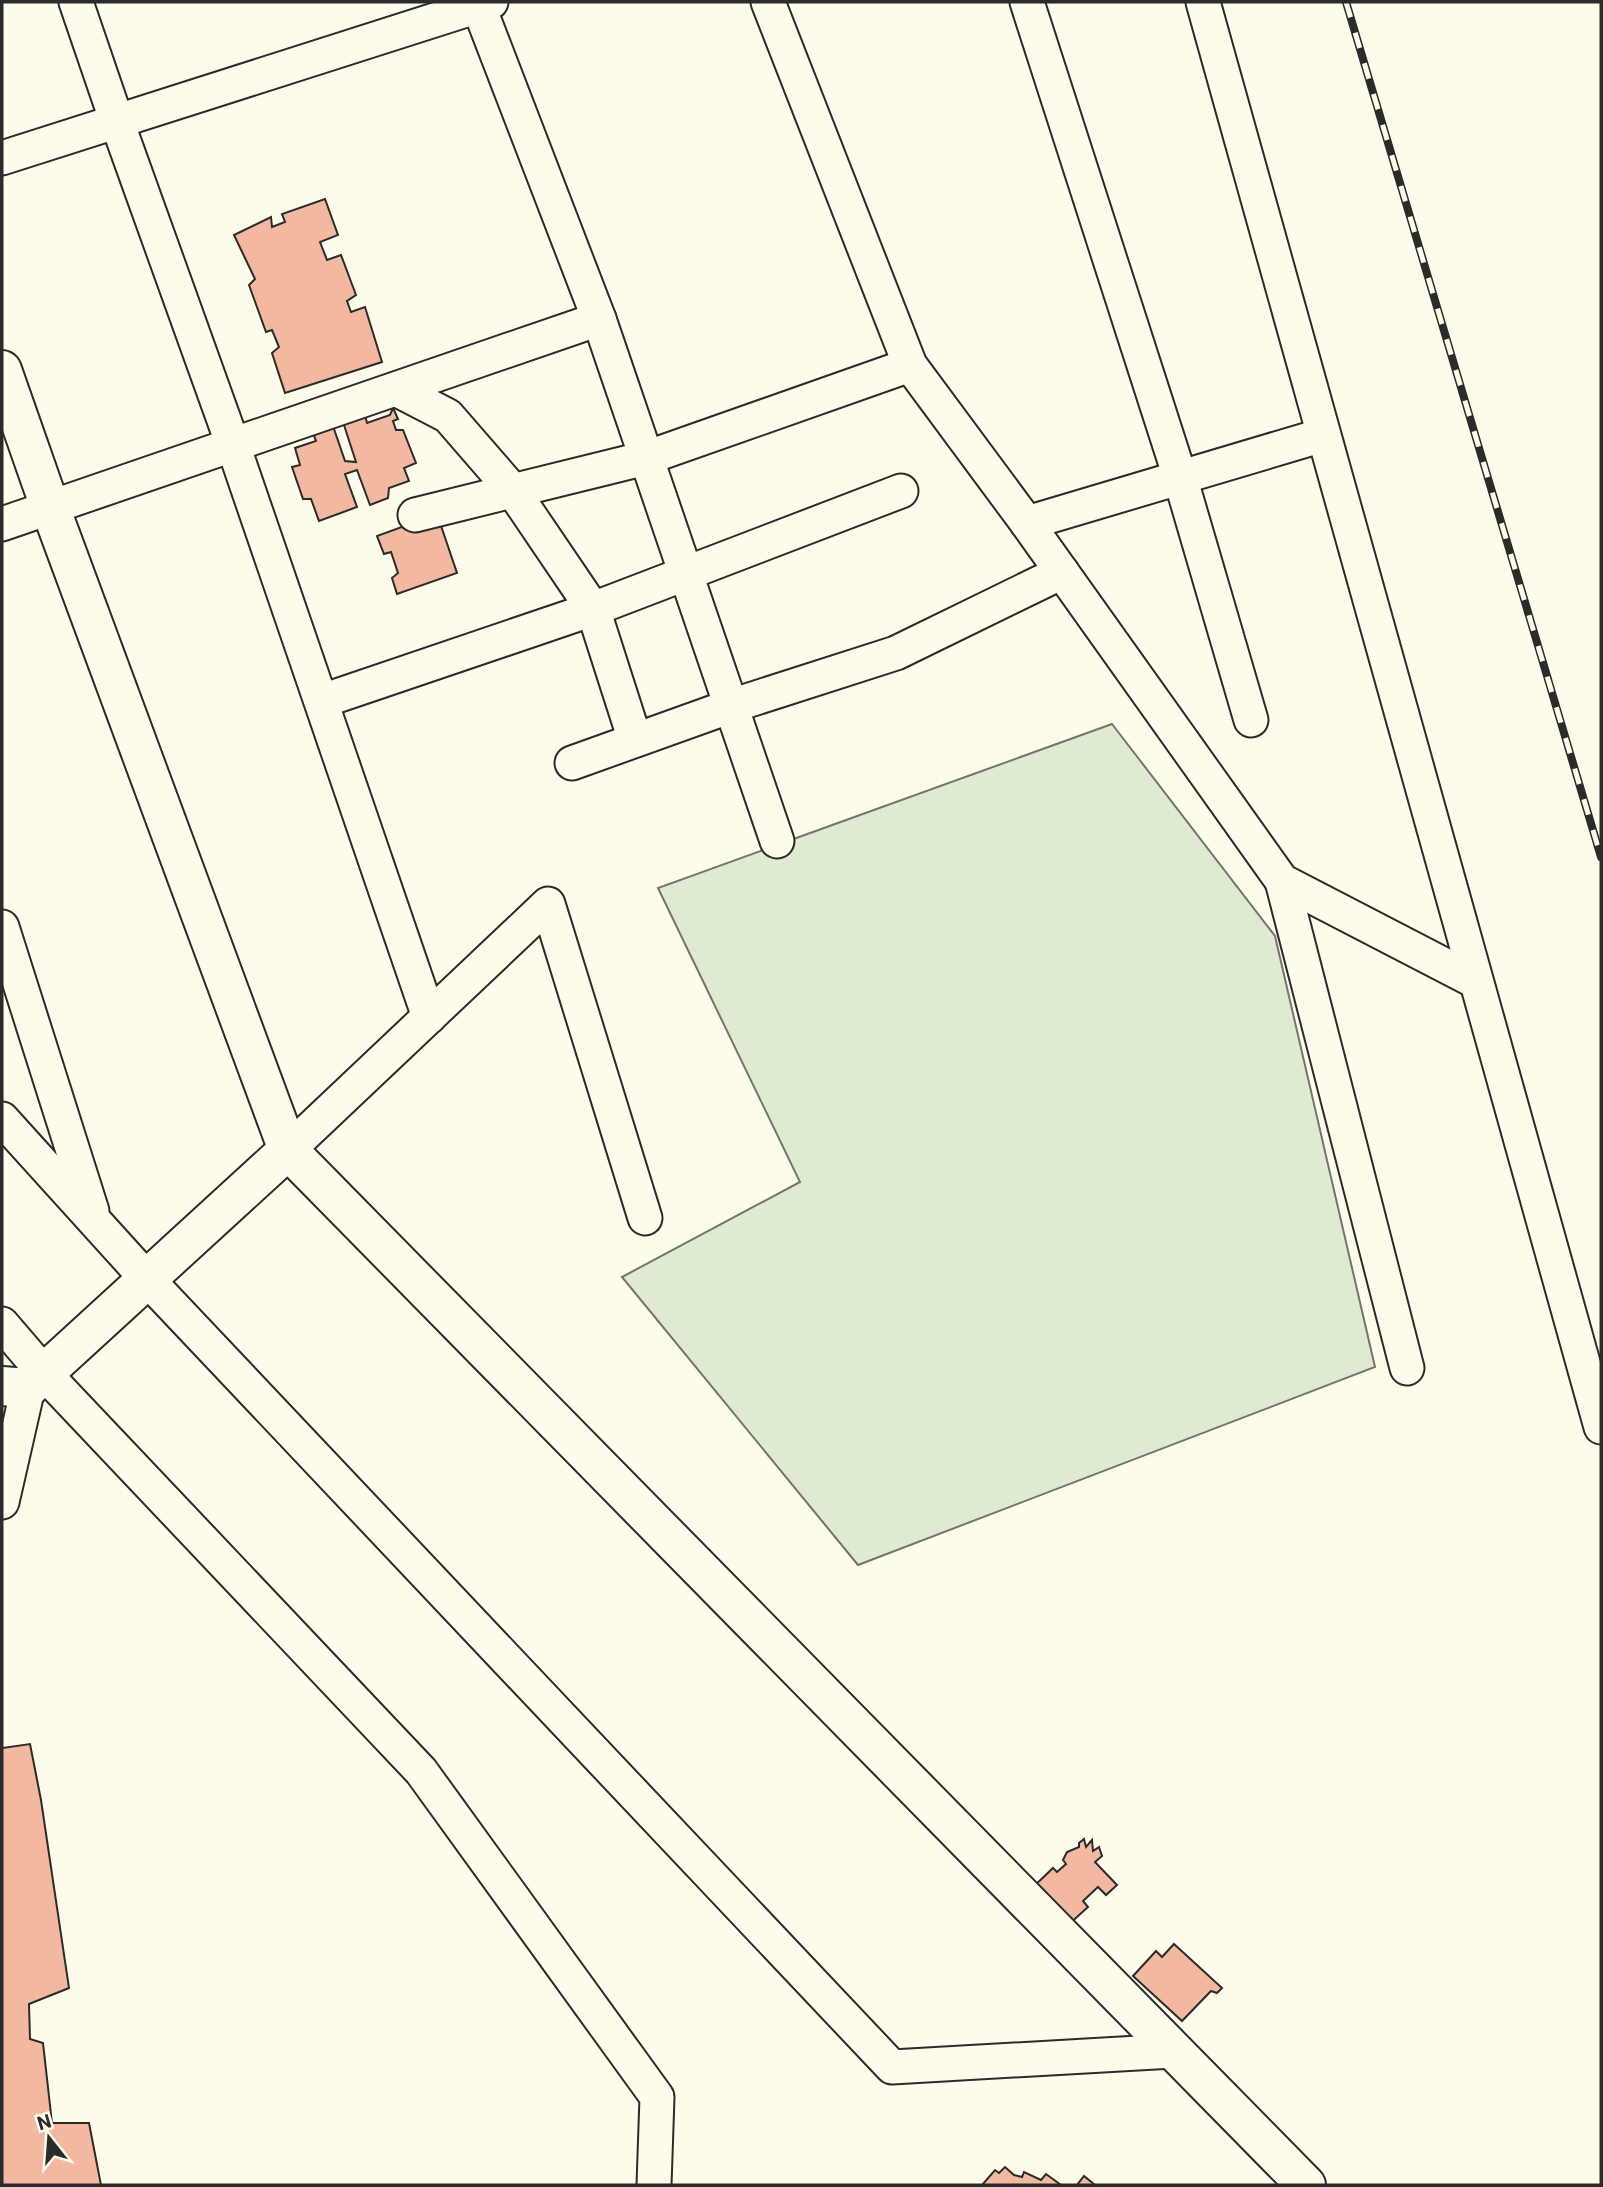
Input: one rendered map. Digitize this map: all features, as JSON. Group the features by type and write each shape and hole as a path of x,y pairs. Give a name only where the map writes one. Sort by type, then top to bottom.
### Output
{"street":[{"path":"76,2 233,445 429,1017"},
{"path":"768,2 910,365 1027,523 1282,881 1408,1368"},
{"path":"1027,2 1180,477 1251,720"},
{"path":"1203,2 1601,1427"},
{"path":"2,158 482,3 599,319 777,841"},
{"path":"2,524 599,319"},
{"path":"415,515 646,458 910,365"},
{"path":"2,370 288,1150 1306,2185"},
{"path":"396,389 448,416 513,491 593,609 635,740"},
{"path":"1027,523 1323,435"},
{"path":"322,701 593,609 901,491"},
{"path":"572,763 731,706 896,653 1062,572"},
{"path":"1282,881 1475,981"},
{"path":"2,1502 25,1382 147,1279 548,904 645,1217"},
{"path":"2,927 96,1224"},
{"path":"2,1119 147,1279 892,2067 1173,2051"},
{"path":"2,1324 25,1382 421,1771 657,2097 654,2185"}],"green space":[{"path":"1112,724 1275,936 1375,1367 858,1565 622,1277 800,1182 658,888"}],"building":[{"path":"325,199 338,235 320,242 327,260 341,255 356,295 347,301 351,312 365,307 382,362 285,393 272,353 279,347 272,330 266,332 249,285 255,279 234,235 271,217 272,227 285,222 282,214"},
{"path":"393,408 398,419 393,421 396,430 403,430 416,463 404,468 409,481 389,488 388,498 370,505 357,470 345,474 357,507 319,521 311,499 303,499 292,467 300,465 295,448 316,441 313,433 333,426 345,461 356,462 343,422 365,415 367,423 390,415"},
{"path":"437,514 457,573 397,594 392,578 398,573 391,552 384,554 377,536"},
{"path":"30,1744 69,1988 29,2004 30,2039 43,2043 52,2123 89,2123 101,2185 2,2185 2,1748"},
{"path":"1084,1839 1086,1847 1092,1840 1093,1851 1099,1847 1102,1856 1095,1862 1117,1885 1106,1895 1098,1887 1083,1901 1088,1907 1066,1927 1030,1890 1053,1868 1057,1872 1066,1864 1063,1860 1067,1852 1079,1847 1079,1843"},
{"path":"1174,1944 1222,1988 1217,1993 1211,1991 1182,2021 1133,1976 1156,1951 1162,1957"},
{"path":"1005,2167 1014,2175 1022,2177 1024,2172 1041,2180 1046,2174 1061,2185 982,2185 995,2170 999,2173"},
{"path":"1084,2176 1095,2185 1077,2185"}],"railway":[{"path":"1346,2 1601,857"}]}
